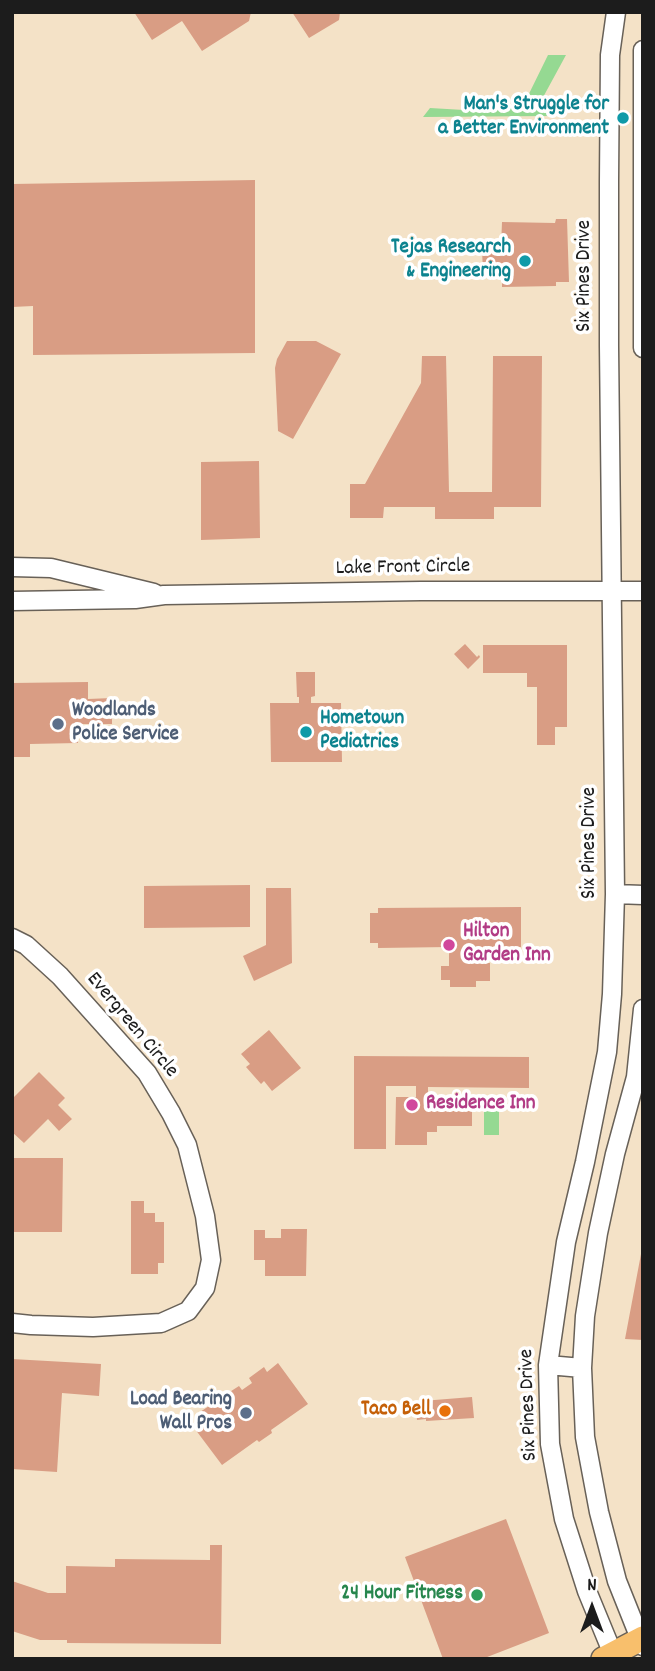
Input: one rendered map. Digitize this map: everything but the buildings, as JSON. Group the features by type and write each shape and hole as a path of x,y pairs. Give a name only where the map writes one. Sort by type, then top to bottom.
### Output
{"main road":[{"path":"610,1657 642,1641"}],"street":[{"name":"Six Pines Drive","path":"610,1657 564,1519 550,1444 548,1365 566,1242 607,1052 611,994 615,894 609,181 610,55 616,12"},
{"path":"643,50 643,348"},
{"name":"Lake Front Circle","path":"12,567 51,568 164,595"},
{"name":"Lake Front Circle","path":"12,601 135,599 164,595 643,591"},
{"path":"615,894 643,895"},
{"name":"Evergreen Circle","path":"12,938 26,945 60,976 147,1073 187,1145 205,1216 211,1260 205,1288 188,1311 161,1323 93,1327 12,1323"},
{"path":"642,1641 617,1581 599,1512 585,1437 582,1368 585,1316 598,1233 615,1154 636,1077 643,1009"},
{"path":"594,1113 625,1118"},
{"path":"548,1365 582,1368"}],"green space":[{"path":"548,55 566,55 541,101 549,116 423,117 430,108 464,110 494,102 521,110"},
{"path":"484,1100 499,1100 499,1135 484,1135"}],"place":[{"name":"Man's Struggle for a Better Environment","path":"623,118"},
{"name":"Tejas Research & Engineering","path":"525,261"},
{"name":"Woodlands Police Service","path":"58,724"},
{"name":"Hometown Pediatrics","path":"306,732"},
{"name":"Hilton Garden Inn","path":"449,945"},
{"name":"Residence Inn","path":"412,1105"},
{"name":"Taco Bell","path":"445,1411"},
{"name":"Load Bearing Wall Pros","path":"246,1413"},
{"name":"24 Hour Fitness","path":"477,1595"}]}
